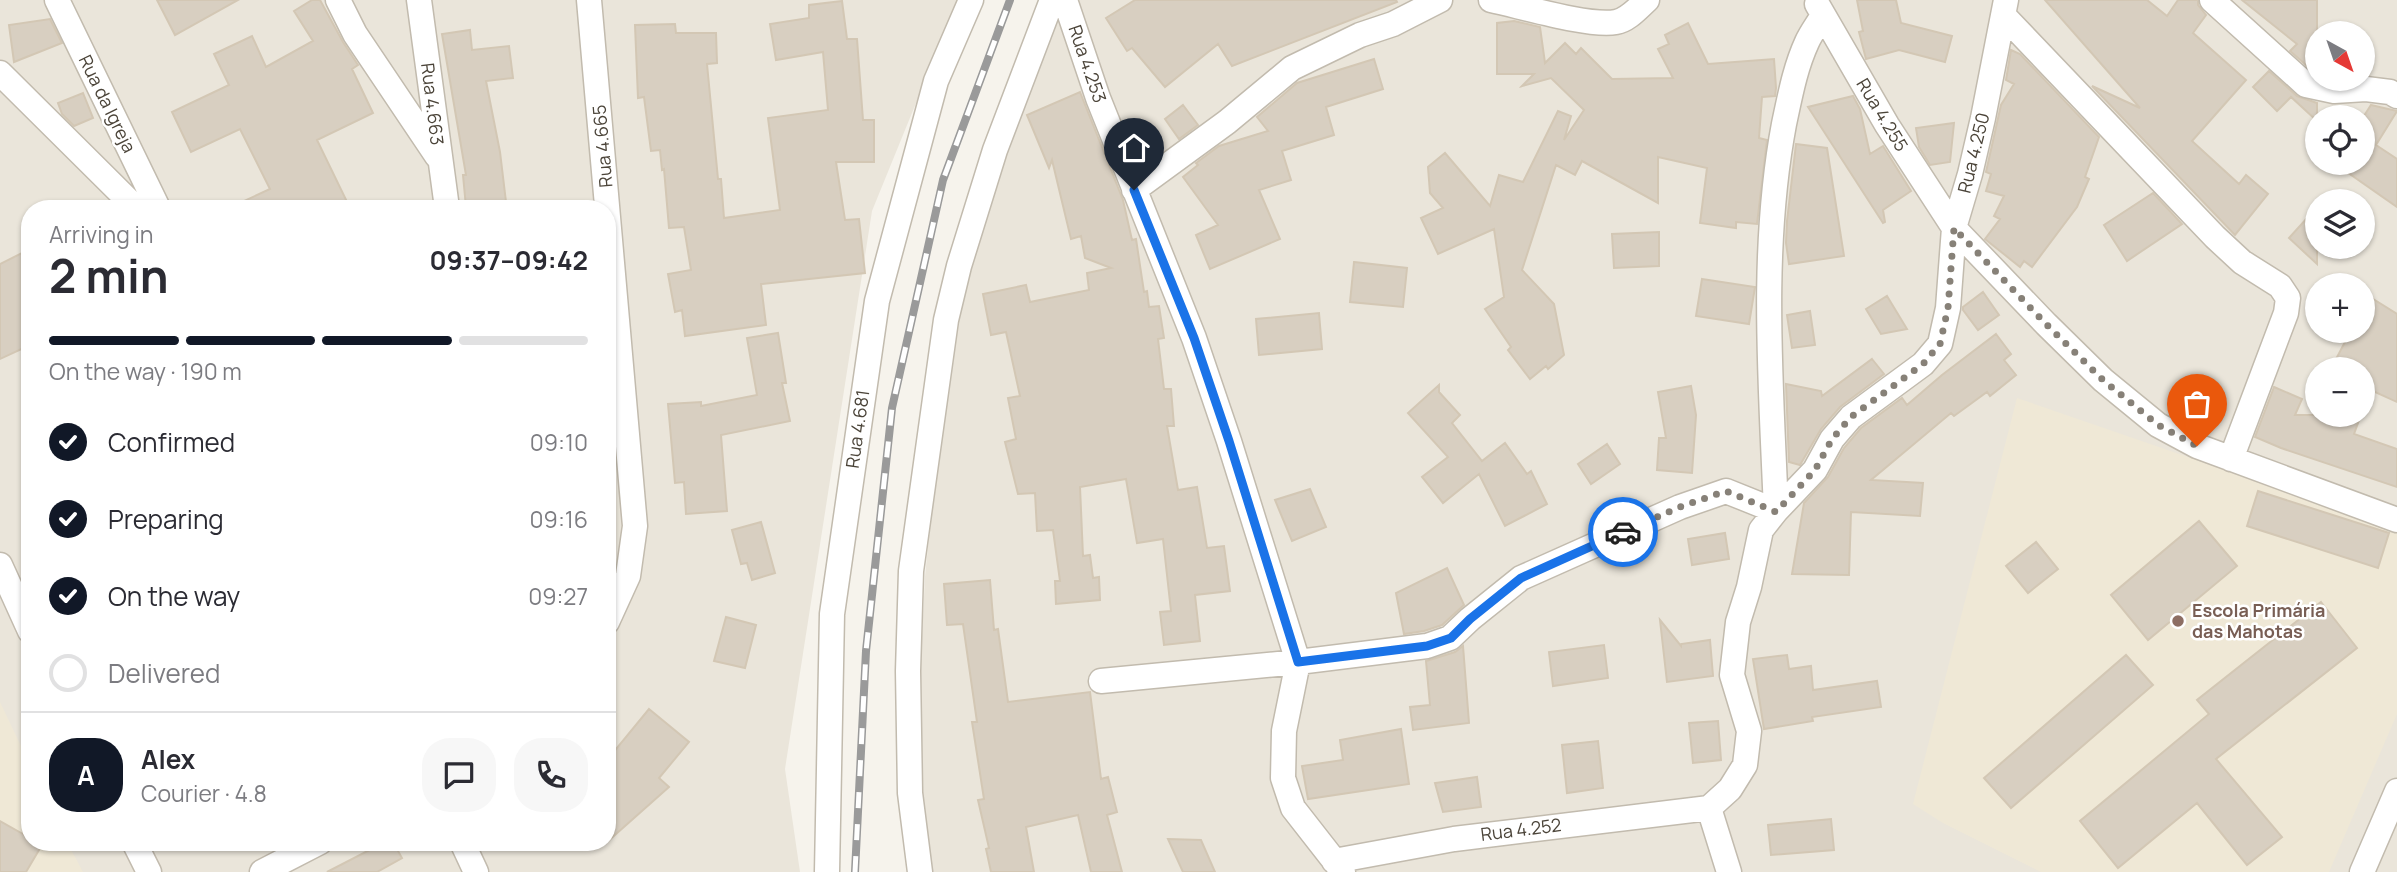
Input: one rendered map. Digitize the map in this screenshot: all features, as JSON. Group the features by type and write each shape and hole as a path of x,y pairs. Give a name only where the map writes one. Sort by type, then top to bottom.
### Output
{"street":[{"name":"Rua da Igreja","path":"57,0 154,200"},
{"path":"338,0 355,34 440,161"},
{"name":"Rua 4.663","path":"419,0 446,200"},
{"name":"Rua 4.665","path":"589,0 606,200"},
{"name":"Rua 4.681","path":"827,872 832,614 877,302 936,81 971,0"},
{"path":"920,872 910,793 908,671 911,571 946,320 959,266 995,150 1052,0"},
{"name":"Rua 4.253","path":"1065,0 1098,98 1194,338 1298,662 1284,731 1283,778 1293,808 1338,866"},
{"path":"1134,190 1227,122 1292,68 1360,35 1393,24 1440,0"},
{"path":"1491,0 1596,23 1618,22 1647,0"},
{"path":"2212,0 2306,85 2334,91 2366,89 2390,92 2397,96"},
{"path":"1101,681 1298,662 1427,646 1451,638 1521,578 1680,507 1726,491 1776,512 1770,360 1770,231 1779,154 1793,82 1819,7"},
{"name":"Rua 4.255","path":"1819,7 1887,125 1954,228"},
{"path":"2005,8 2216,237 2242,262 2280,286 2288,298 2286,313 2231,459"},
{"name":"Rua 4.250","path":"1709,808 1730,789 1745,765 1749,731 1732,675 1738,622 1749,587 1761,530 1815,470 1832,439 1851,417 1923,364 1940,344 1948,308 1954,228 1970,174 2005,8"},
{"path":"0,73 128,200"},
{"path":"1954,228 2103,380 2158,425 2197,446 2397,520"},
{"name":"Rua 4.665","path":"616,309 635,526 628,576 616,602"},
{"path":"0,565 21,611"},
{"path":"2362,872 2397,791"},
{"path":"1709,808 1729,872"},
{"name":"Rua 4.252","path":"1338,866 1454,839 1709,808"},
{"path":"138,851 149,872"},
{"path":"262,872 303,851"},
{"path":"466,851 477,872"}],"shaded area":[{"path":"0,0 958,0 872,211 785,769 800,872 0,872"},
{"path":"1057,0 2397,0 2397,872 910,872 925,577 953,295"},
{"name":"Escola Primária das Mahotas","path":"2017,398 2397,529 2397,714 2329,872 2041,872 1943,823 1913,804"},
{"path":"0,702 21,746 21,851 72,851 83,872 0,872"}],"building":[{"path":"157,0 238,0 175,35"},
{"path":"312,0 320,0 358,65 352,69 373,113 317,140 346,200 246,200 270,189 240,129 191,152 172,112 229,85 214,54 252,36 266,67 313,41 294,11"},
{"path":"1135,0 1397,2 1232,66 1218,44 1165,87 1132,48 1127,51 1106,18"},
{"path":"1857,0 1896,0 1901,23 1952,36 1945,62 1899,50 1866,59 1859,32 1863,31"},
{"path":"2045,0 2147,0 2167,16 2178,0 2198,0 2198,5 2206,15 2193,33 2246,80 2192,141 2239,184 2246,175 2268,194 2235,235 2092,86 2140,108"},
{"path":"2242,0 2317,0 2317,21 2305,21 2305,64 2290,51 2297,44"},
{"path":"842,1 847,39 857,39 863,120 874,120 874,162 836,162 845,220 859,219 865,273 761,284 766,325 685,336 682,310 675,312 668,274 691,270 684,227 669,228 660,150 651,151 644,97 638,98 635,25 675,24 676,33 716,33 717,63 707,64 724,218 780,210 768,118 828,110 823,52 776,60 770,24 809,18 809,5"},
{"path":"50,19 62,43 14,62 9,25"},
{"path":"1514,21 1540,27 1545,63 1565,43 1576,54 1581,48 1612,79 1673,78 1658,49 1669,44 1665,35 1688,23 1708,64 1774,59 1776,88 1775,96 1762,97 1759,138 1767,140 1757,224 1736,222 1736,228 1700,223 1707,168 1658,157 1658,203 1582,161 1575,175 1556,165 1522,270 1554,304 1564,355 1548,369 1546,366 1530,379 1508,350 1511,347 1485,309 1504,297 1494,229 1438,254 1421,218 1443,208 1430,193 1428,167 1445,153 1490,206 1499,175 1523,182 1558,111 1571,116 1564,140 1584,110 1551,78 1522,86 1534,74 1497,74 1497,23"},
{"path":"470,30 472,50 509,46 513,78 486,81 500,152 506,200 465,200 463,175 466,175 442,34"},
{"path":"2011,50 2020,54 2099,137 2085,177 2089,179 2077,207 2032,267 2024,261 2020,267 1985,239 2000,219 1994,216 2004,196 1986,191 1991,174 1986,172 2001,105 2014,84 2006,80"},
{"path":"1374,59 1383,89 1326,107 1334,135 1282,151 1291,180 1259,190 1280,239 1210,269 1196,235 1218,225 1183,177 1198,165 1196,163 1219,146 1268,131 1257,117 1297,83"},
{"path":"2269,71 2297,96 2317,105 2305,105 2305,110 2291,97 2277,111 2253,87"},
{"path":"1080,92 1123,200 1132,240 1136,239 1149,307 1159,306 1164,338 1158,339 1164,389 1171,389 1174,426 1167,426 1178,490 1197,487 1207,548 1224,546 1230,591 1195,595 1200,641 1164,645 1160,612 1171,611 1163,539 1137,543 1126,479 1080,487 1083,556 1090,555 1093,578 1099,577 1100,600 1056,604 1055,581 1060,581 1053,530 1037,531 1035,493 1018,494 1005,442 1016,439 1008,398 1020,396 1006,332 991,335 983,294 1026,285 1030,302 1089,290 1087,273 1111,268 1085,258 1081,236 1071,239 1052,160 1049,168 1027,115"},
{"path":"83,93 93,118 74,126 62,114 58,103"},
{"path":"1853,96 1860,109 1870,154 1883,146 1911,191 1883,210 1883,223 1808,107"},
{"path":"1183,105 1198,125 1179,139 1165,119"},
{"path":"2375,106 2397,111 2376,145 2397,159 2397,207 2375,189 2351,175 2375,175"},
{"path":"1954,123 1950,162 1930,165 1919,147 1916,128"},
{"path":"1796,144 1827,148 1844,256 1789,264 1787,221"},
{"path":"2153,193 2182,224 2127,261 2104,225"},
{"path":"2305,220 2305,253 2289,238"},
{"path":"1659,232 1659,266 1614,268 1612,234"},
{"path":"21,254 21,349 0,359 0,264"},
{"path":"1354,262 1407,268 1403,307 1350,302"},
{"path":"1702,279 1755,287 1749,324 1696,316"},
{"path":"1983,292 1999,315 1978,330 1963,307"},
{"path":"1887,296 1907,329 1881,334 1866,309"},
{"path":"2375,300 2397,314 2397,402 2375,392 2375,357 2337,357 2344,343 2375,343"},
{"path":"1810,311 1815,345 1792,348 1787,315"},
{"path":"1319,313 1322,349 1259,355 1256,319"},
{"path":"778,333 786,383 782,383 790,421 721,435 727,511 686,514 684,482 675,483 668,404 701,402 701,406 757,395 747,338"},
{"path":"1996,334 2011,354 2004,360 2016,375 1990,396 1987,392 1954,416 1951,413 1871,480 1923,483 1920,516 1851,512 1849,575 1792,574 1804,503 1828,477 1844,448 1861,428 1902,398 1907,405"},
{"path":"1872,359 1884,374 1840,407 1821,429 1800,465 1789,462 1786,384 1821,391 1822,396"},
{"path":"1439,385 1439,392 1460,415 1452,423 1482,461 1505,443 1527,474 1531,471 1547,504 1505,526 1479,474 1443,503 1422,477 1448,457 1408,413"},
{"path":"1691,386 1696,415 1692,473 1657,470 1659,438 1666,438 1658,392"},
{"path":"2274,387 2302,399 2295,415 2305,415 2305,427 2357,427 2354,434 2397,449 2397,487 2281,448 2255,437"},
{"path":"1607,444 1620,464 1591,484 1578,464"},
{"path":"1310,489 1326,527 1292,541 1275,500"},
{"path":"2258,491 2389,533 2378,568 2247,526"},
{"path":"2199,521 2237,566 2148,640 2111,595"},
{"path":"761,522 775,573 752,580 747,563 741,564 732,530"},
{"path":"1725,533 1729,559 1692,565 1688,539"},
{"path":"2036,542 2058,569 2028,593 2006,566"},
{"path":"1447,568 1464,605 1442,625 1404,634 1396,593"},
{"path":"990,580 994,630 998,629 1008,702 1090,692 1101,779 1108,777 1117,812 1107,815 1122,872 1091,872 1078,815 1026,827 1034,872 991,872 986,849 989,848 978,800 984,799 972,722 977,722 963,624 947,625 944,584"},
{"path":"2321,602 2357,648 2216,759 2282,837 2247,865 2197,803 2118,868 2080,821 2209,714 2197,700"},
{"path":"726,617 756,625 745,668 714,661"},
{"path":"1660,620 1681,646 1710,640 1713,676 1667,682"},
{"path":"1604,645 1608,678 1553,686 1549,652"},
{"path":"1463,646 1469,723 1413,730 1410,707 1430,705 1426,661 1455,652"},
{"path":"1787,655 1789,669 1811,666 1813,690 1877,681 1881,707 1812,717 1813,721 1764,729 1753,659"},
{"path":"2126,655 2153,685 2011,808 1984,778"},
{"path":"649,709 689,742 659,778 669,787 616,834 616,749"},
{"path":"1718,721 1721,760 1693,763 1689,723"},
{"path":"1401,729 1409,784 1308,799 1302,766 1343,760 1340,740"},
{"path":"1598,741 1603,788 1567,793 1562,745"},
{"path":"1477,777 1481,807 1443,812 1435,783"},
{"path":"1831,819 1834,850 1771,855 1768,825"},
{"path":"0,821 21,833 21,851 38,851 26,872 0,872"},
{"path":"1168,839 1201,840 1215,872 1183,872"},
{"path":"368,851 398,851 402,858 377,872 327,872"}],"railway":[{"path":"855,872 866,651 892,408 943,180 1010,0"}],"way so far":[{"path":"1623,532 1680,507 1726,491 1776,512 1815,470 1832,439 1851,417 1923,364 1940,344 1948,308 1954,228 2103,380 2158,425 2197,446"}],"place":[{"name":"Escola Primária das Mahotas","path":"2178,621"}],"route":[{"path":"1134,190 1194,338 1298,662 1427,646 1451,638 1521,578 1623,532"}]}
